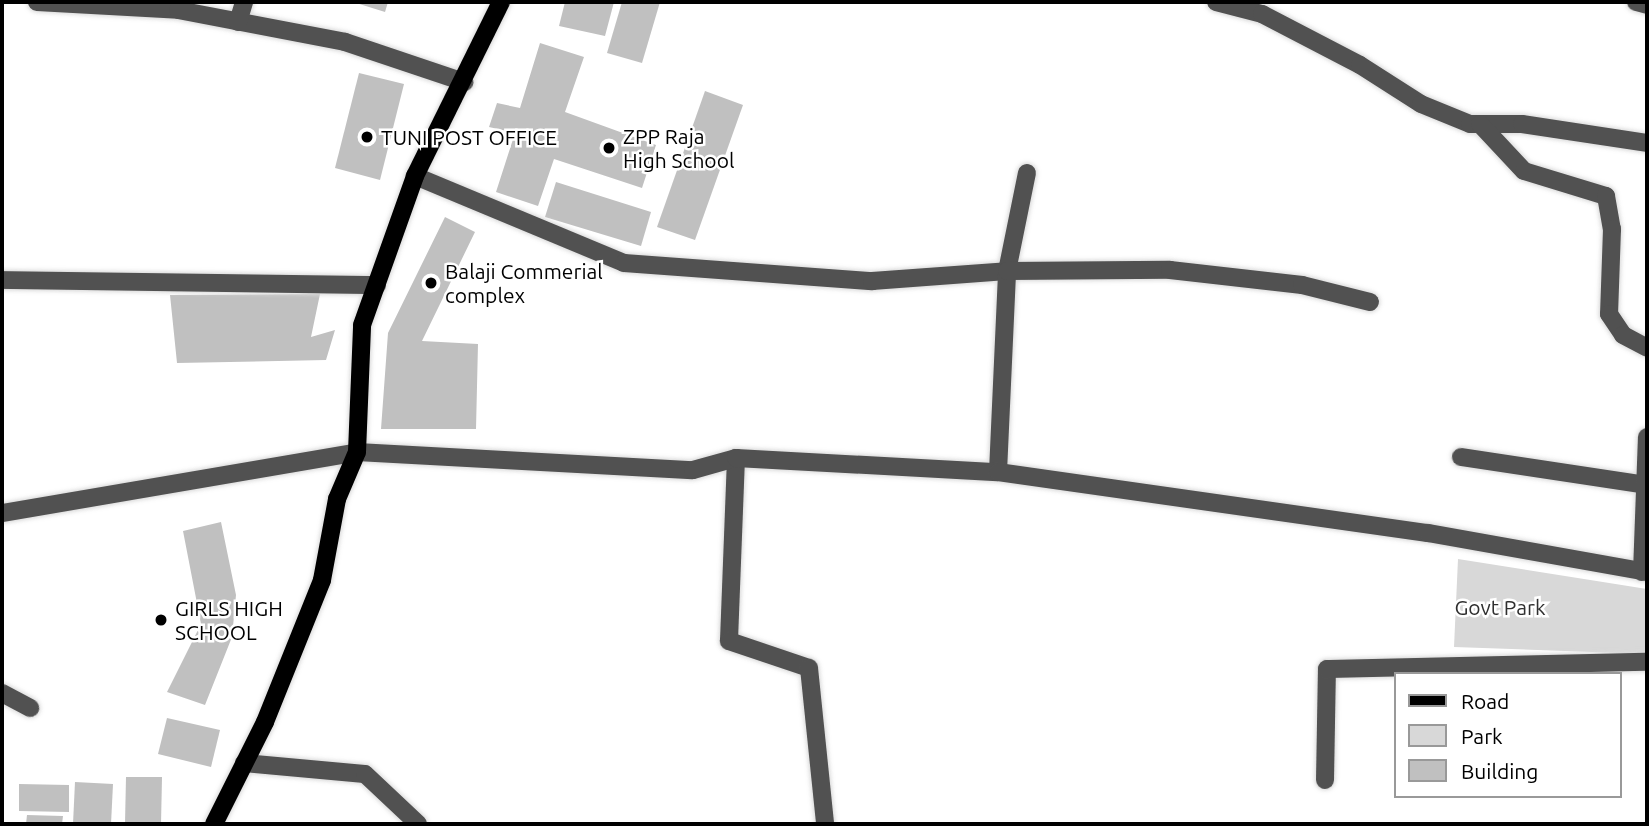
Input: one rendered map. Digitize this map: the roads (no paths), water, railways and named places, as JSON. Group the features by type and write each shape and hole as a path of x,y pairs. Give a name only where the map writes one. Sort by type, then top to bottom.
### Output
{"main road":[{"path":"214,824 244,763 322,580 337,499 357,452 362,325 415,176 464,82 501,2"}],"street":[{"path":"37,2 178,10 345,42 464,82"},
{"path":"238,22 244,2"},
{"path":"1216,2 1264,8 1421,104 1480,124 1522,124 1647,143"},
{"path":"1636,2 1647,5"},
{"path":"1480,124 1524,171 1605,196 1612,229 1609,314 1623,335 1647,348"},
{"path":"998,472 1007,271 1027,173"},
{"path":"415,176 624,263 872,281 1007,271 1170,270 1301,285 1370,302"},
{"path":"2,281 377,285"},
{"path":"2,513 357,452 693,470 736,458 998,472 1428,533 1644,572 1647,437"},
{"path":"1461,457 1646,485"},
{"path":"736,458 729,641 809,668 825,824"},
{"path":"1325,780 1327,670 1647,662"},
{"path":"2,693 30,708"},
{"path":"244,763 365,774 418,824"}],"place":[{"name":"TUNI POST OFFICE","path":"367,137"},
{"name":"ZPP Raja High School","path":"609,148"},
{"name":"Balaji Commerial complex","path":"431,283"},
{"name":"GIRLS HIGH SCHOOL","path":"161,620"}],"park label":[{"name":"Govt Park","path":"1500,607"}]}
